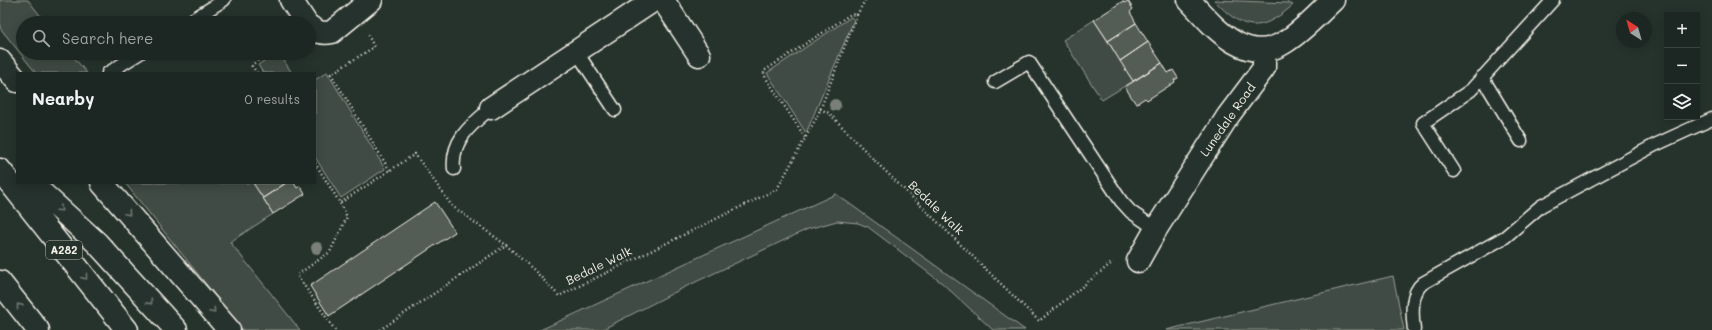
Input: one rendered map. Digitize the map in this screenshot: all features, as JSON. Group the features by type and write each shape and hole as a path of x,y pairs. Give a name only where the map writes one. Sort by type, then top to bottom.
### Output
{"main road":[{"path":"291,0 301,16"},
{"path":"316,32 324,34 332,32 371,0"},
{"path":"491,108 654,0"},
{"path":"663,0 699,55"},
{"path":"1189,0 1225,37 1246,47 1264,50 1285,42 1333,0"},
{"name":"Lunedale Road","path":"1128,260 1156,229 1228,116 1263,70 1265,65 1264,50"},
{"path":"0,60 16,80"},
{"path":"0,156 16,170"},
{"name":"A282","path":"0,170 127,330"},
{"path":"31,184 98,243 176,330"},
{"path":"103,184 229,330"},
{"path":"0,282 38,330"}],"lane":[{"path":"198,16 224,0"},
{"path":"1454,171 1423,123 1471,90 1540,4 1553,0"},
{"path":"576,52 615,110"},
{"path":"110,72 129,60"},
{"path":"995,82 1029,62 1087,146 1121,201 1131,212 1156,229"},
{"path":"1482,77 1521,141"},
{"path":"454,169 453,158 455,148 462,135 491,108"},
{"path":"1414,330 1414,299 1418,288 1423,283 1505,237 1541,206 1655,145 1712,119"}],"path":[{"name":"Bedale Walk","path":"506,245 534,270 558,296 777,189 806,139 820,110 839,65 857,15 865,0"},
{"path":"806,139 764,75 764,71 851,14 857,15"},
{"path":"256,72 252,66 259,60"},
{"path":"331,74 390,171"},
{"name":"Bedale Walk","path":"820,110 829,114 1039,321 1128,260"},
{"path":"340,202 415,154 452,206 506,245 380,330"},
{"path":"316,165 340,202 347,217 330,252 297,275 335,330"}],"shaded area":[{"path":"0,0 28,0 41,16 16,16 16,48 0,28"},
{"path":"1214,0 1288,3 1293,5 1271,21 1252,25 1243,23 1234,18"},
{"path":"851,17 854,20 806,133 767,73"},
{"path":"1094,20 1133,81 1102,100 1063,40"},
{"path":"26,60 76,60 86,72 35,72"},
{"path":"266,60 284,60 291,72 262,72 258,65"},
{"path":"327,72 385,169 341,198 316,159 316,79"},
{"path":"126,184 254,184 273,214 230,242 300,330 243,330"},
{"path":"836,194 1025,330 993,330 942,283 868,227 858,223 837,221 808,229 685,287 601,330 540,330"},
{"path":"1393,276 1404,330 1166,330"}],"building":[{"path":"1123,1 1124,3 1128,1 1133,9 1130,12 1136,23 1108,41 1094,20"},
{"path":"1136,23 1148,42 1120,61 1108,41"},
{"path":"1148,42 1162,63 1133,81 1120,61"},
{"path":"1162,63 1168,73 1173,70 1178,78 1174,80 1175,82 1147,100 1145,98 1136,104 1125,87"},
{"path":"254,184 284,184 263,198"},
{"path":"284,184 295,184 297,188 300,186 305,194 273,214 263,198"},
{"path":"435,202 455,232 329,316 310,286"}]}
